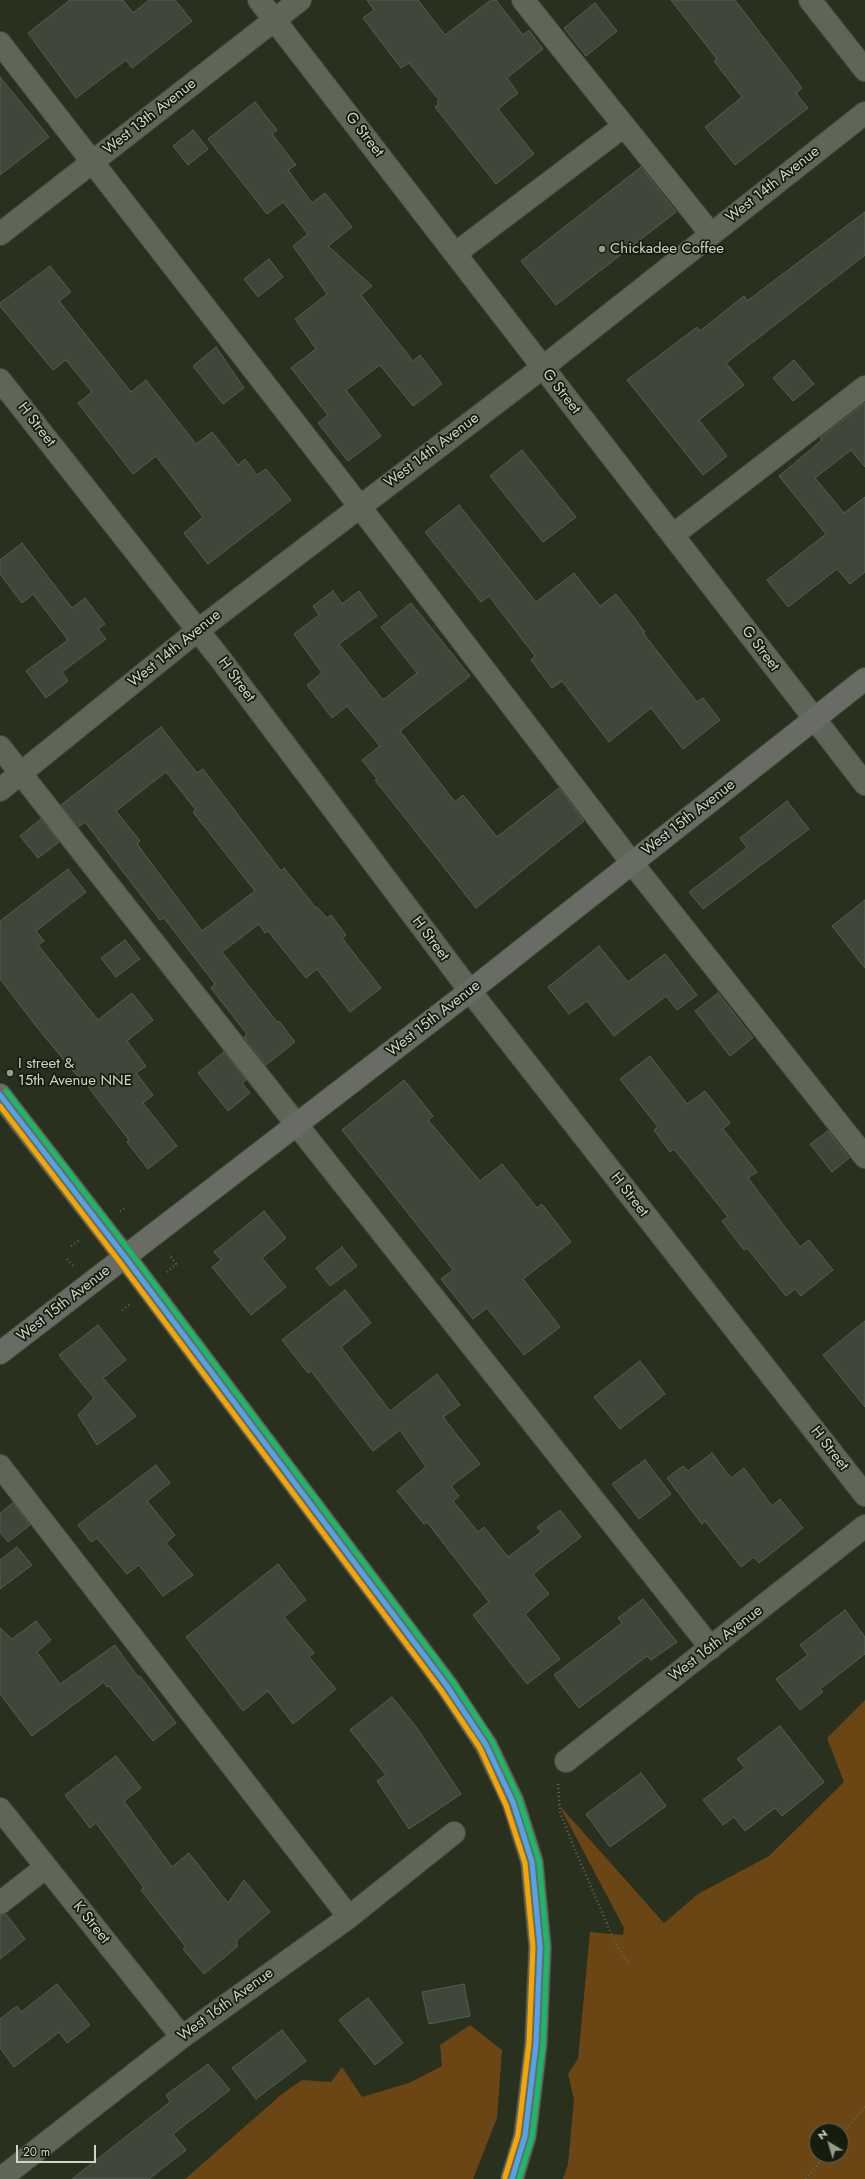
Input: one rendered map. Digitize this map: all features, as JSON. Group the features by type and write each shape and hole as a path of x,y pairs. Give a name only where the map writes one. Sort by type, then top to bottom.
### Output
{"main road":[{"name":"West 15th Avenue","path":"0,1353 470,991 865,679"},
{"path":"0,1095 125,1257 447,1686 486,1745 513,1802 532,1862 540,1947 536,2051 525,2136 512,2179"}],"street":[{"name":"G Street","path":"259,0 456,254 542,368 673,535 814,720 865,784"},
{"name":"West 13th Avenue","path":"0,234 300,0"},
{"path":"523,0 711,234"},
{"path":"810,0 865,70"},
{"path":"0,43 360,506 632,863 865,1157"},
{"name":"West 14th Avenue","path":"0,790 197,631 542,368 865,113"},
{"path":"456,254 624,126"},
{"name":"H Street","path":"0,380 197,631 470,991 865,1495"},
{"path":"673,535 865,387"},
{"path":"0,747 711,1648"},
{"path":"0,1466 349,1917"},
{"name":"West 16th Avenue","path":"566,1761 865,1526"},
{"name":"K Street","path":"0,1809 182,2037"},
{"name":"West 16th Avenue","path":"0,2179 182,2037 349,1917 454,1833"},
{"path":"0,1903 46,1867"}],"path":[{"path":"566,1761 557,1787 560,1812 611,1933 623,1956 630,1964"},
{"path":"849,2126 865,2107"},
{"path":"806,2179 819,2163"}],"shaded area":[{"path":"865,1700 865,2179 563,2179 568,2164 574,2099 568,2074 578,2059 590,1932 623,1935 624,1928 559,1805 664,1923 698,1894 769,1856 844,1782 827,1738"},
{"path":"470,2025 502,2050 497,2118 473,2179 185,2179 282,2094 302,2080 331,2082 342,2067 362,2097 409,2083 442,2066 440,2045"}],"building":[{"path":"70,0 123,0 133,13 149,0 175,0 192,21 132,68 126,60 76,98 28,33"},
{"path":"367,0 418,0 445,35 491,0 496,0 523,35 529,30 543,49 507,78 518,93 498,109 534,154 496,184 435,107 439,104 437,102 439,100 409,63 401,68 363,18 374,10"},
{"path":"671,0 735,0 802,88 796,93 808,108 735,165 705,127 742,97 714,61 717,59"},
{"path":"595,3 617,31 586,56 564,28"},
{"path":"0,77 49,137 0,175"},
{"path":"255,102 277,130 272,134 296,165 288,170 312,203 325,193 352,227 328,246 372,286 361,295 413,361 420,355 442,384 413,406 380,365 346,390 381,436 348,461 318,423 328,415 291,368 316,349 295,319 327,294 293,246 308,234 283,202 267,214 208,139"},
{"path":"193,130 208,149 188,165 173,146"},
{"path":"641,167 676,212 556,305 521,261"},
{"path":"865,212 865,255 726,363 744,385 699,420 727,456 703,475 627,380 697,327 700,331 744,296 747,301"},
{"path":"269,259 283,277 258,297 244,279"},
{"path":"50,266 71,292 59,301 131,392 146,380 196,444 212,432 238,465 245,459 257,475 266,469 291,500 208,564 184,533 203,517 156,456 133,474 78,403 92,392 66,360 53,370 0,306 0,303"},
{"path":"216,347 244,388 223,404 193,366"},
{"path":"794,360 814,384 793,401 773,378"},
{"path":"865,403 865,467 851,450 815,478 844,513 865,497 865,572 850,584 837,569 788,607 767,580 826,534 779,476 822,440 820,438"},
{"path":"522,450 576,517 543,542 490,476"},
{"path":"459,505 536,602 574,573 600,606 616,594 645,632 643,633 697,702 703,698 720,720 683,749 651,708 609,742 562,681 552,688 531,660 535,656 489,596 481,602 425,532"},
{"path":"22,543 72,608 85,598 105,624 98,629 106,639 62,672 68,681 46,698 26,671 68,640 33,594 22,603 0,574 0,560"},
{"path":"333,591 342,604 359,591 377,616 339,644 383,700 417,673 381,627 411,603 470,676 400,731 455,802 463,795 497,837 559,788 584,821 476,908 375,780 377,779 362,760 380,746 347,706 332,718 307,685 322,673 294,634 319,615 313,606"},
{"path":"161,727 197,773 203,769 281,871 284,868 316,908 317,907 327,918 331,915 346,935 342,938 381,988 350,1012 317,969 306,978 268,931 265,933 259,924 222,952 277,1022 279,1021 295,1042 266,1065 244,1037 247,1034 211,988 215,984 164,918 160,920 85,822 78,827 61,805","holes":["166,772 196,810 193,812 255,891 202,931 137,844 140,841 116,811"]},
{"path":"787,801 809,829 703,909 689,892 747,848 740,838"},
{"path":"41,819 59,842 38,858 20,836"},
{"path":"68,869 86,892 36,931 44,941 38,945 98,1020 132,993 153,1020 127,1041 146,1066 136,1073 153,1095 143,1103 177,1146 148,1169 127,1142 129,1140 80,1076 78,1077 40,1031 0,979 0,921"},
{"path":"865,900 865,968 832,926"},
{"path":"125,940 140,959 116,977 101,958"},
{"path":"599,946 628,982 665,954 697,995 677,1010 666,996 614,1036 587,1001 569,1014 548,987"},
{"path":"718,993 753,1038 730,1056 695,1011"},
{"path":"224,1052 246,1080 242,1083 250,1093 228,1111 198,1073"},
{"path":"650,1056 687,1104 705,1091 730,1123 723,1129 757,1172 748,1178 800,1247 809,1240 833,1270 801,1296 795,1289 786,1296 747,1248 744,1250 722,1221 728,1217 674,1149 670,1152 654,1130 658,1127 620,1079"},
{"path":"404,1080 433,1116 428,1120 480,1181 502,1164 537,1208 542,1204 571,1242 523,1279 560,1327 524,1355 487,1308 473,1319 441,1279 453,1270 342,1130"},
{"path":"828,1131 849,1158 832,1172 810,1144"},
{"path":"264,1211 286,1238 262,1258 286,1287 251,1315 212,1267 221,1260 214,1252"},
{"path":"342,1247 357,1266 330,1286 316,1268"},
{"path":"345,1290 371,1323 341,1347 390,1411 437,1374 460,1405 443,1417 480,1464 451,1486 459,1496 453,1501 478,1532 484,1527 508,1557 541,1532 537,1527 560,1510 581,1537 533,1574 549,1594 525,1614 560,1659 527,1684 473,1615 489,1602 427,1522 424,1524 397,1491 426,1467 400,1430 373,1451 311,1371 308,1373 282,1340"},
{"path":"865,1321 865,1407 823,1355"},
{"path":"98,1325 126,1360 103,1378 136,1416 97,1445 78,1415 94,1398 59,1355"},
{"path":"640,1361 665,1394 620,1429 594,1397"},
{"path":"712,1453 731,1478 744,1468 772,1506 780,1499 803,1528 759,1563 754,1557 741,1567 705,1521 702,1524 667,1478 683,1466 688,1471"},
{"path":"645,1460 671,1494 639,1519 612,1484"},
{"path":"156,1465 170,1483 147,1501 175,1535 166,1543 193,1575 163,1596 139,1565 127,1574 97,1538 91,1542 78,1525"},
{"path":"13,1503 30,1525 8,1542 0,1532 0,1513"},
{"path":"17,1547 32,1565 0,1589 0,1560"},
{"path":"278,1564 306,1600 284,1617 314,1653 309,1657 336,1689 293,1724 268,1691 243,1711 186,1637"},
{"path":"643,1599 677,1642 651,1660 647,1656 579,1708 554,1675 622,1623 618,1618"},
{"path":"845,1610 865,1637 865,1654 820,1689 823,1692 800,1710 776,1679 808,1655 800,1645"},
{"path":"36,1621 51,1640 37,1652 60,1684 115,1645 138,1677 140,1676 176,1723 153,1741 109,1686 107,1687 104,1682 32,1736 0,1694 0,1628 12,1639"},
{"path":"392,1697 417,1728 461,1794 409,1829 377,1781 386,1775 350,1730"},
{"path":"780,1726 824,1782 782,1816 775,1808 745,1831 734,1817 723,1825 703,1800 745,1768 737,1759"},
{"path":"116,1756 141,1788 124,1801 172,1867 189,1853 228,1903 244,1880 270,1912 237,1940 237,1947 204,1974 183,1949 186,1947 141,1890 144,1888 96,1823 90,1828 65,1795"},
{"path":"641,1773 666,1806 610,1847 586,1814"},
{"path":"6,1914 25,1939 0,1959 0,1915"},
{"path":"57,1984 90,2025 67,2043 59,2032 14,2067 0,2048 0,2019 17,2006 21,2012"},
{"path":"464,1984 470,2016 429,2024 422,1992"},
{"path":"368,1998 403,2043 375,2065 339,2020"},
{"path":"282,2030 306,2061 256,2099 232,2068"},
{"path":"208,2064 230,2090 173,2134 186,2150 149,2179 72,2179 170,2102 166,2095"}],"transit line":[{"path":"6,1091 131,1253 453,1682 492,1741 519,1799 539,1861 547,1947 543,2045 532,2137 519,2179"},
{"path":"0,1095 125,1257 447,1686 486,1745 513,1802 532,1862 540,1947 536,2044 525,2136 512,2179"},
{"path":"0,1106 119,1261 441,1690 480,1748 506,1805 525,1863 533,1947 529,2043 518,2135 505,2177"}],"place":[{"name":"Chickadee Coffee","path":"602,249"},
{"name":"I street & 15th Avenue NNE","path":"10,1073"}]}
